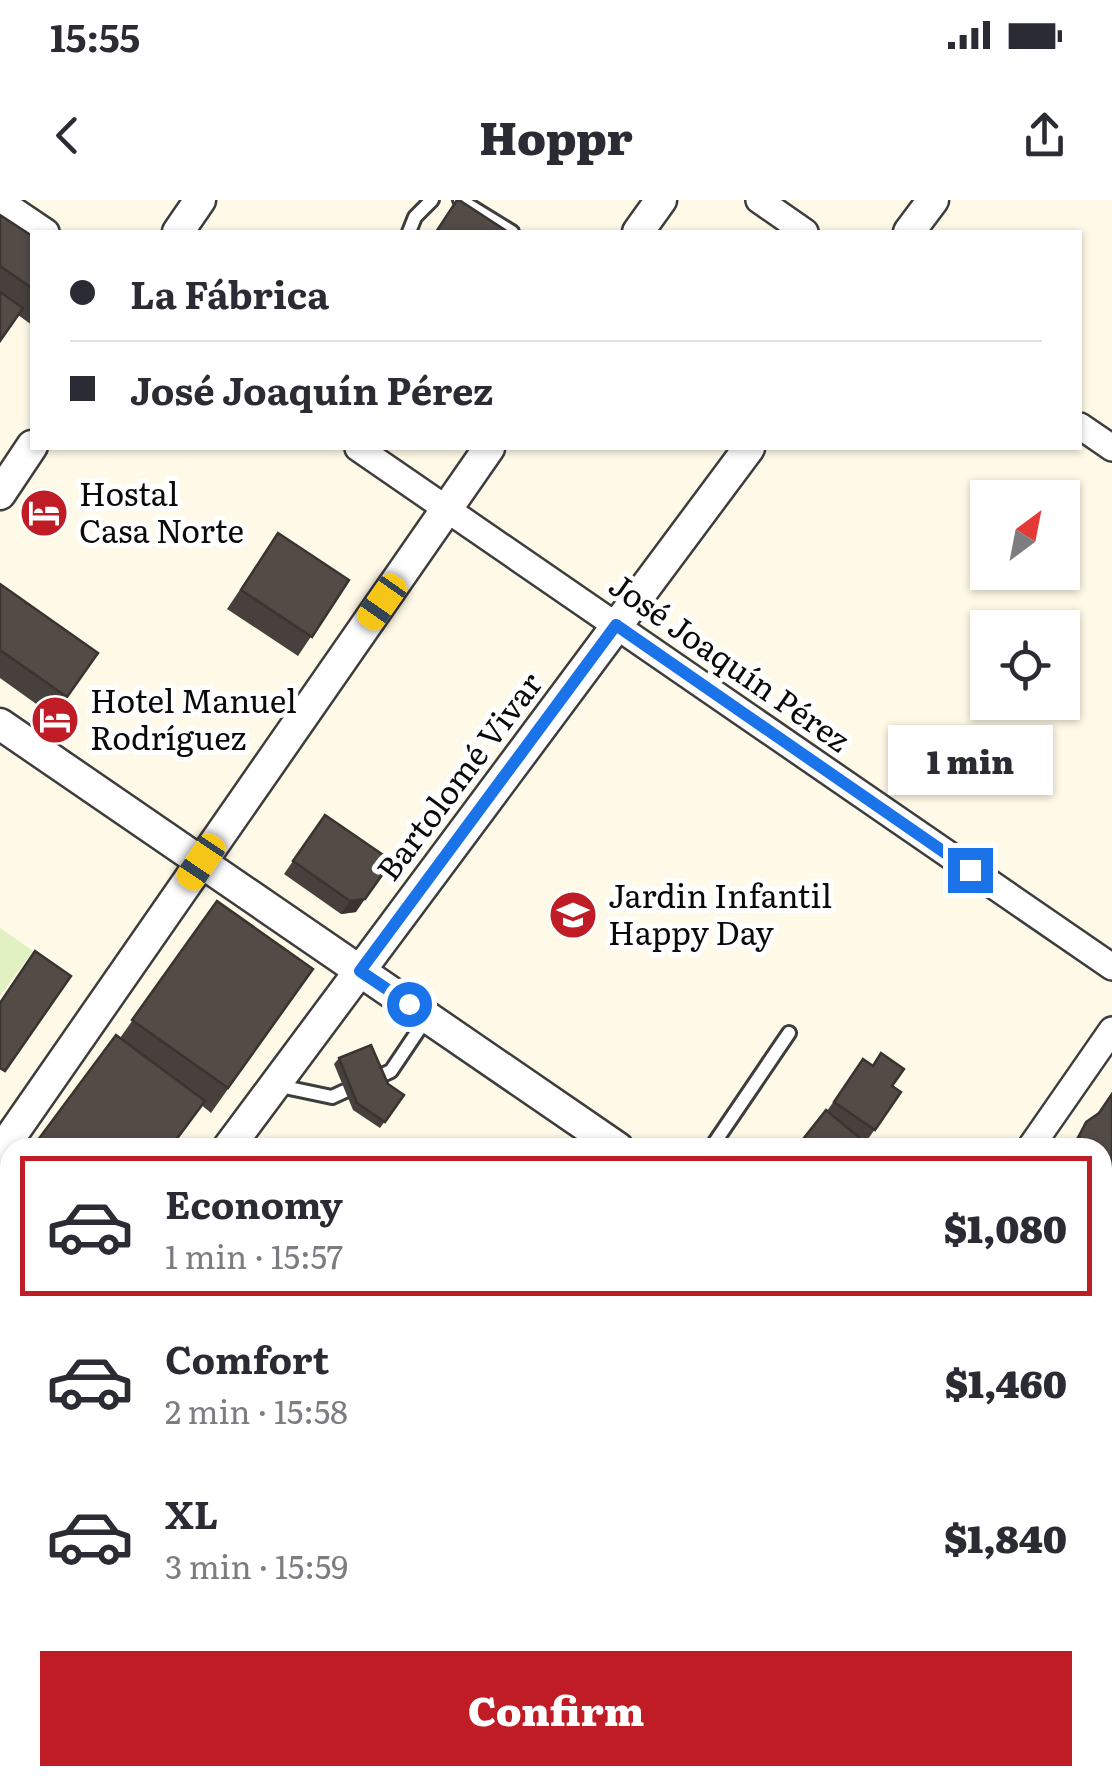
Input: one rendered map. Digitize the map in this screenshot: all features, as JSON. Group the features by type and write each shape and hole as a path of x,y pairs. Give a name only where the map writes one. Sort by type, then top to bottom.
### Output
{"street":[{"path":"179,230 200,200"},
{"path":"639,230 661,200"},
{"path":"759,200 803,230"},
{"path":"910,230 933,200"},
{"path":"0,201 43,230"},
{"path":"1082,427 1112,448"},
{"path":"0,494 30,449"},
{"name":"José Joaquín Pérez","path":"361,450 1112,967"},
{"path":"10,1138 488,450"},
{"name":"Bartolomé Vivar","path":"235,1138 747,450"},
{"path":"0,724 603,1138"},
{"path":"1037,1138 1112,1030"}],"lane":[{"path":"410,230 415,217 432,200"},
{"path":"460,200 509,230"},
{"path":"378,1077 391,1071 428,1017"},
{"path":"718,1138 789,1032"},
{"path":"275,1084 332,1096 345,1091"}],"green space":[{"path":"0,928 33,951 0,996"}],"building":[{"path":"459,200 505,230 437,230"},
{"path":"0,215 30,235 30,287 0,266"},
{"path":"0,292 23,308 0,341"},
{"path":"278,533 349,580 312,637 241,590"},
{"path":"0,584 98,653 67,697 0,650"},
{"path":"325,815 392,861 365,899 350,901 293,861"},
{"path":"217,901 313,969 228,1088 132,1020"},
{"path":"35,951 71,976 5,1071 0,1068 0,1003"},
{"path":"116,1035 205,1101 177,1138 39,1138"},
{"path":"371,1045 388,1084 404,1095 385,1122 357,1103 339,1058"},
{"path":"881,1053 904,1069 892,1086 901,1092 875,1130 834,1102 863,1059 873,1066"},
{"path":"1112,1094 1112,1138 1080,1138 1086,1122 1099,1113"},
{"path":"826,1110 860,1138 804,1138"}],"place":[{"name":"Hostal Casa Norte","path":"44,513"},
{"name":"Hotel Manuel Rodríguez","path":"55,720"},
{"name":"Jardin Infantil Happy Day","path":"573,915"}],"route":[{"path":"409,1004 360,971 616,625 970,870"}]}
